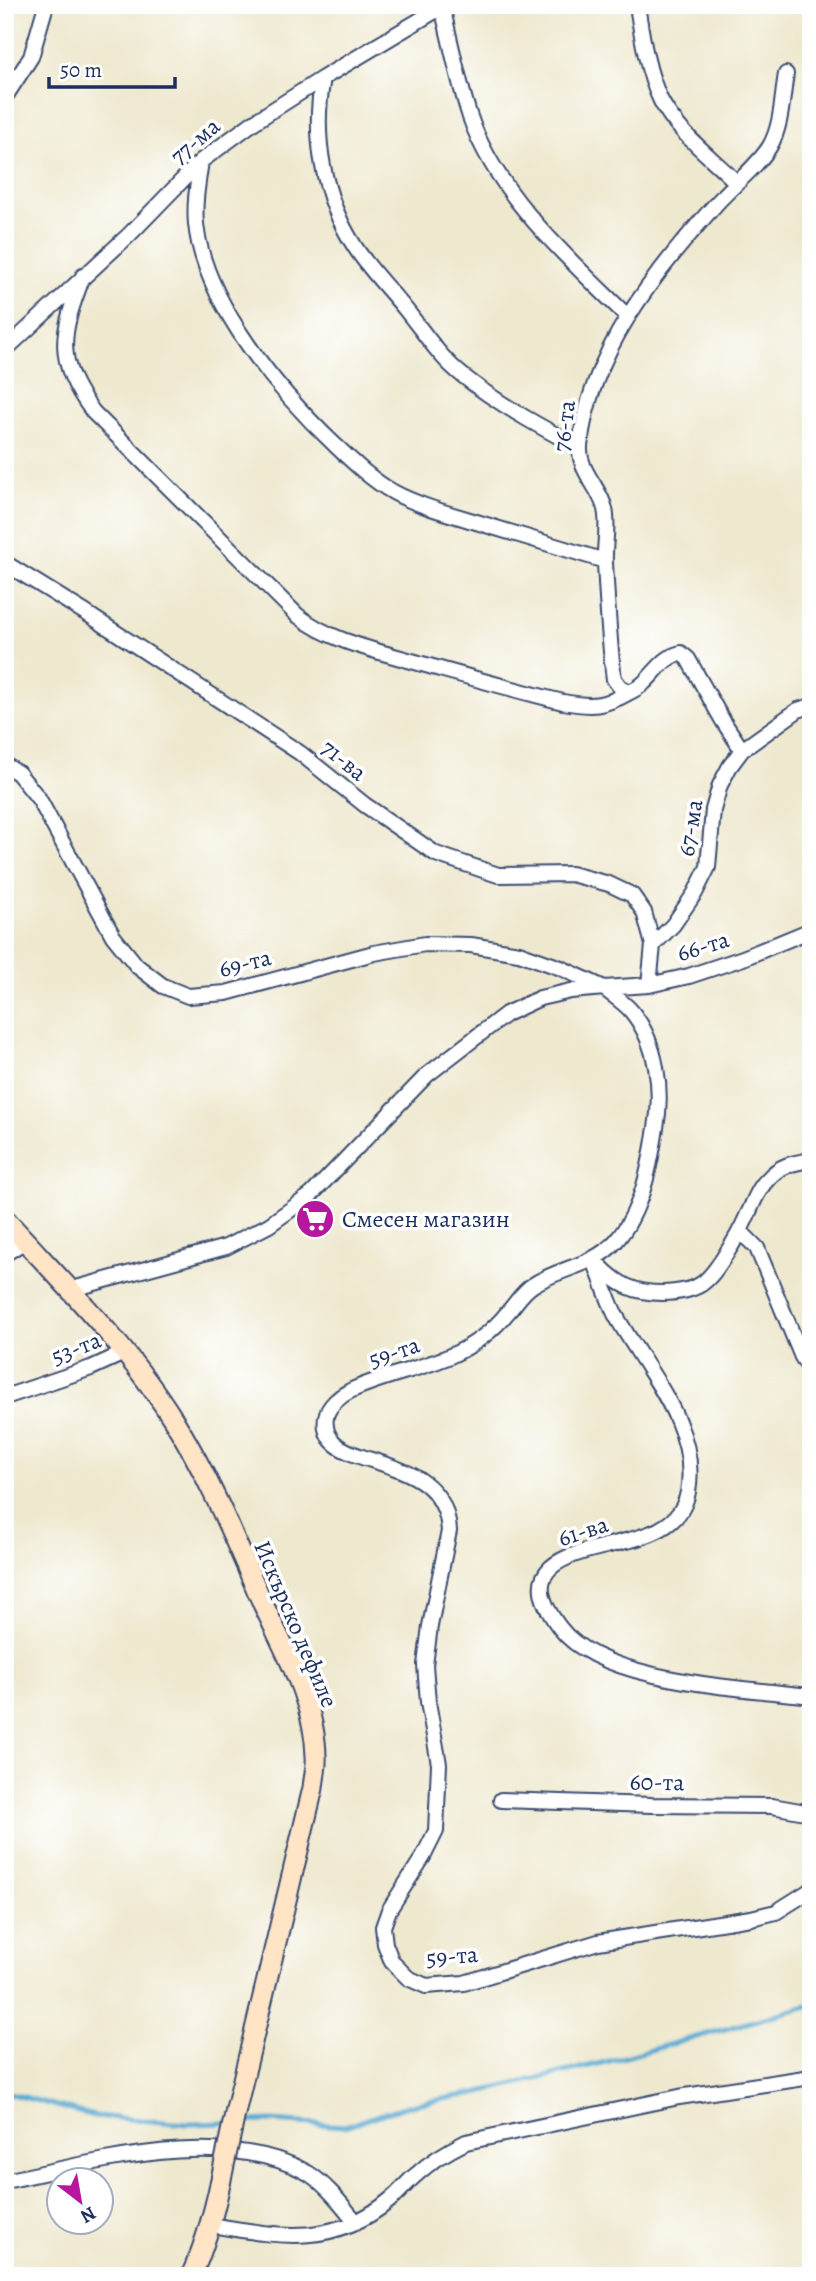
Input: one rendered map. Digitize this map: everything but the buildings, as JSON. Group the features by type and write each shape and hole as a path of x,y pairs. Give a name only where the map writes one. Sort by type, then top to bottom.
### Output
{"main road":[{"name":"Искърско дефиле","path":"5,1219 124,1353 172,1418 196,1460 279,1637 305,1698 313,1726 317,1758 313,1788 211,2225 191,2276"}],"street":[{"path":"5,97 31,57 46,5"},
{"path":"637,5 650,72 662,102 680,127 736,182"},
{"path":"444,6 470,116 483,147 508,186 548,238 628,317"},
{"name":"77-ма","path":"5,350 148,217 201,161 254,121 444,6"},
{"name":"76-та","path":"629,692 620,687 614,679 605,561 606,513 602,500 582,466 580,448 591,391 605,357 628,317 674,251 770,146 778,128 786,74"},
{"path":"323,78 318,106 324,172 339,218 356,249 459,373 505,406 580,448"},
{"path":"201,161 196,194 196,226 206,264 224,306 275,383 324,435 356,465 393,492 438,510 605,561"},
{"path":"83,276 66,321 66,362 76,389 93,412 312,627 365,648 563,702 588,706 603,705 643,686 661,663 671,655 681,653 688,659 742,750"},
{"name":"71-ва","path":"5,563 86,612 300,753 365,805 436,855 498,875 571,874 609,884 632,895 644,912 653,945"},
{"name":"67-ма","path":"653,945 673,925 695,893 708,867 713,810 720,785 730,766 742,750 798,710 811,706"},
{"name":"69-та","path":"5,765 18,773 40,799 113,936 137,966 163,986 188,996 226,993 374,953 425,944 471,945 519,953 561,968 604,988"},
{"name":"66-та","path":"604,988 649,985 689,976 743,958 811,930"},
{"path":"649,985 653,945"},
{"path":"69,1290 226,1247 269,1225 311,1195 427,1075 506,1014 540,998 571,991 604,988"},
{"name":"59-та","path":"604,988 632,1012 648,1039 658,1074 658,1114 642,1192 629,1224 615,1242 594,1260 550,1275 529,1287 496,1327 476,1343 451,1356 349,1391 334,1402 326,1414 325,1427 331,1439 342,1450 407,1472 431,1486 442,1499 448,1515 449,1531 425,1665 428,1702 439,1764 436,1831 423,1857 389,1910 383,1927 388,1953 392,1962 408,1978 426,1986 464,1983 598,1942 776,1912 811,1890"},
{"path":"594,1260 614,1281 631,1289 678,1293 696,1288 710,1278 740,1231 765,1181 782,1166 811,1160"},
{"path":"740,1231 757,1248 802,1357 811,1371"},
{"path":"5,1254 25,1241"},
{"name":"61-ва","path":"594,1260 614,1313 671,1405 683,1434 688,1463 688,1491 682,1511 661,1529 636,1539 567,1556 548,1568 542,1585 546,1608 562,1631 584,1648 614,1664 655,1676 811,1696"},
{"name":"53-та","path":"5,1397 91,1368 124,1353"},
{"name":"60-та","path":"501,1800 772,1805 811,1813"},
{"path":"211,2225 283,2236 317,2235 356,2222 390,2201 437,2157 466,2142 679,2097 811,2077"},
{"path":"5,2181 144,2153 211,2151 249,2154 281,2161 309,2174 337,2197 356,2222"}],"waterway":[{"path":"238,2122 271,2121 345,2126 411,2105 481,2092 618,2059 811,2005"},
{"path":"5,2092 94,2116 187,2124 229,2123"}],"place":[{"name":"Смесен магазин","path":"315,1219"}]}
